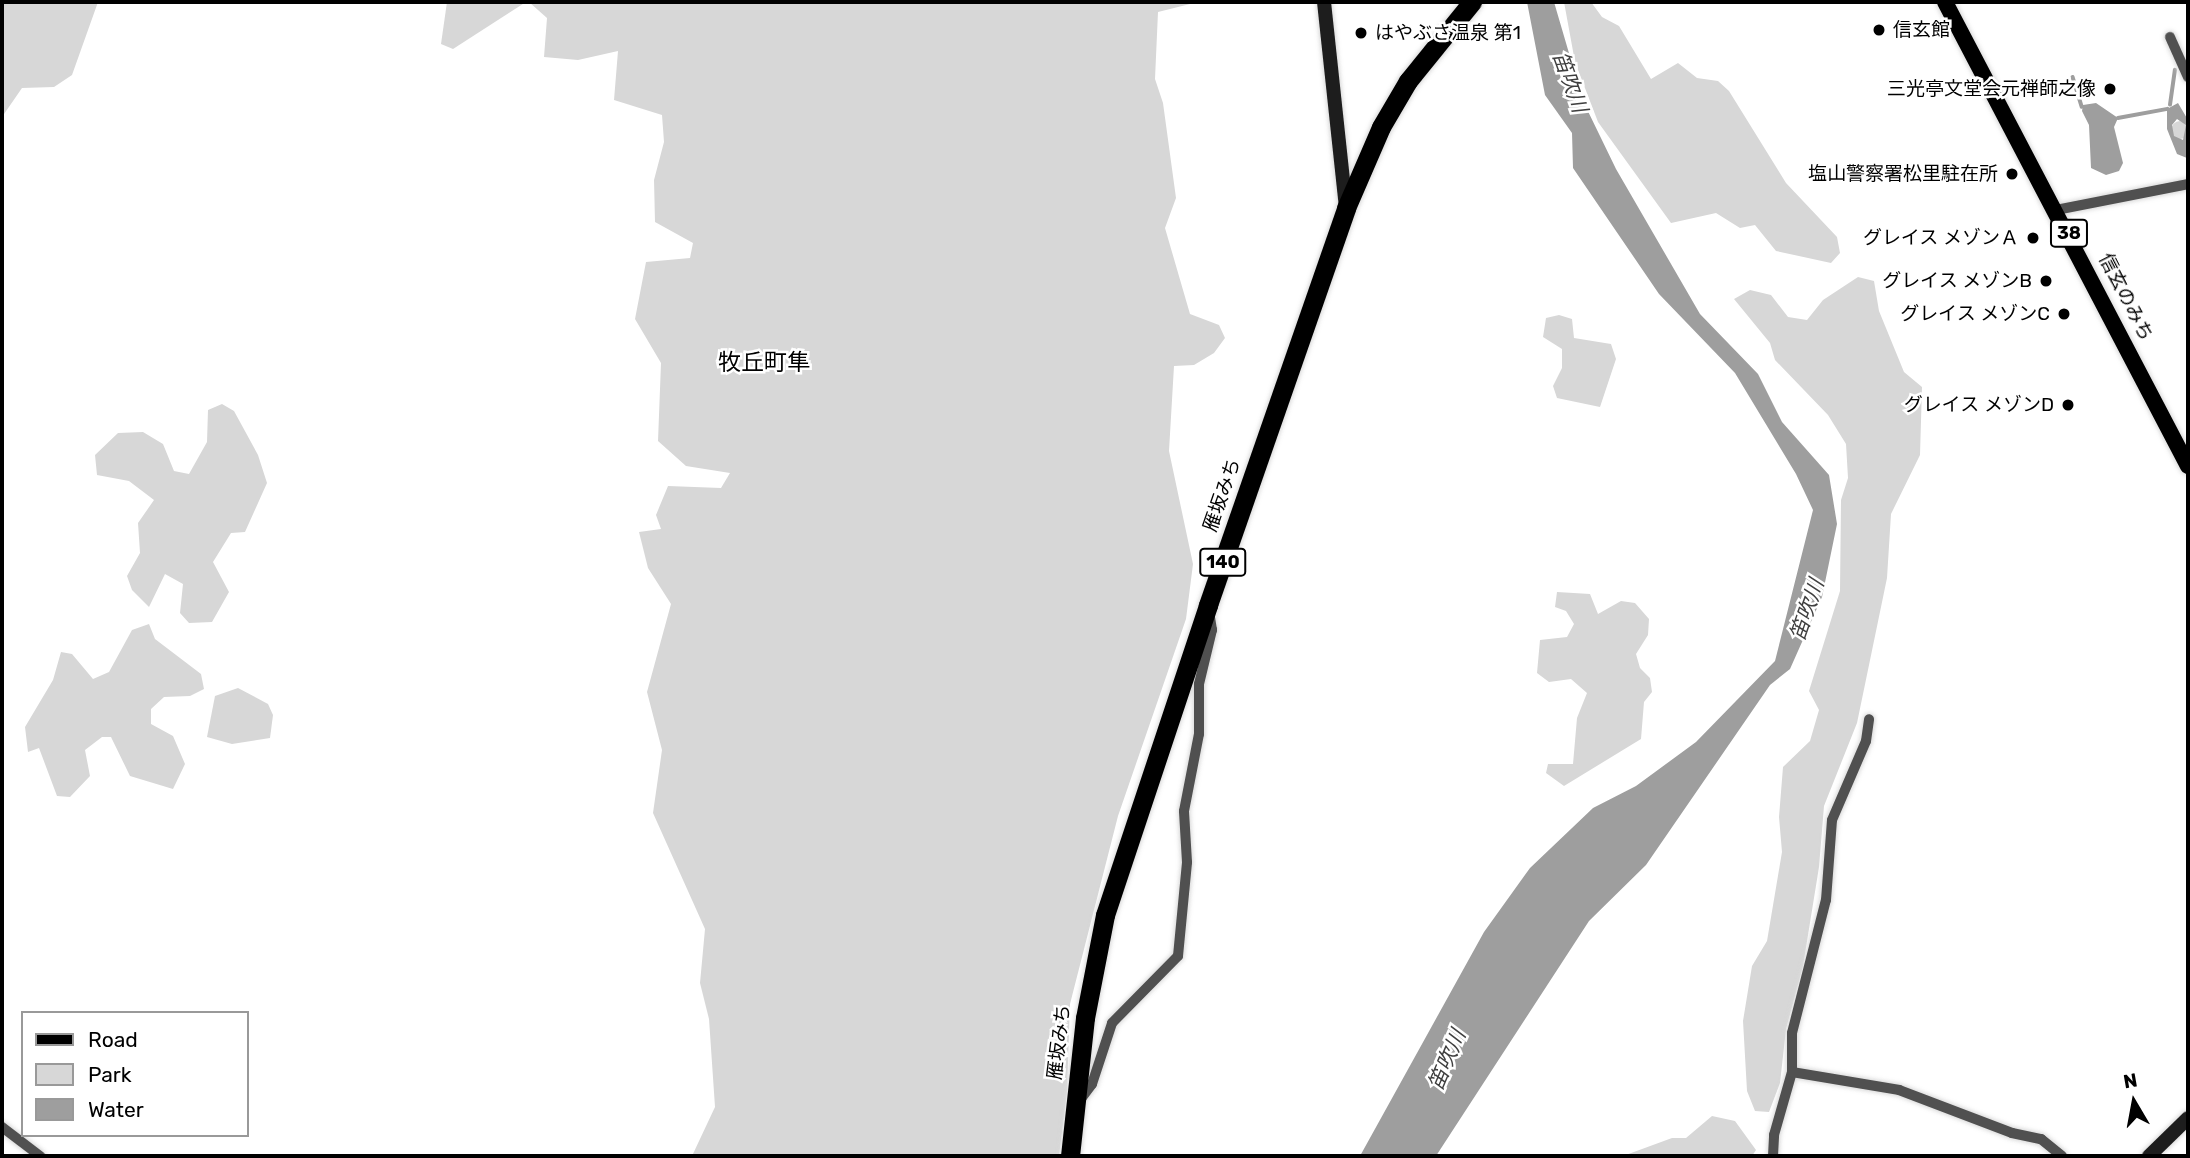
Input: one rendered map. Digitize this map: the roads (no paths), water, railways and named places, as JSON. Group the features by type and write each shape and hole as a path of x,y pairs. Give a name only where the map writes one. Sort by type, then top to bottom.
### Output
{"highway":[{"name":"雁坂みち","path":"1070,1156 1093,967 1112,888 1346,208 1381,127 1408,81 1471,3"}],"main road":[{"name":"信玄のみち","path":"1945,2 2188,466"}],"street":[{"path":"1324,2 1346,208"},
{"path":"2171,37 2188,77"},
{"path":"2056,210 2188,184"},
{"path":"1074,1106 1092,1084 1112,1023 1178,956 1187,862 1185,797 1199,734 1199,684 1212,630 1208,605"},
{"path":"1773,1156 1774,1135 1792,1072 1792,1033 1826,900 1832,820 1866,741 1869,719"},
{"path":"1792,1072 1899,1090 2012,1133 2041,1139 2062,1156"},
{"path":"2149,1156 2188,1118"},
{"path":"2,1127 40,1156"}],"water":[{"name":"笛吹川","path":"1527,2 1554,2 1583,101 1616,169 1700,314 1758,374 1782,422 1829,475 1837,524 1822,597 1790,669 1770,685 1646,865 1589,921 1436,1156 1360,1156 1484,932 1530,868 1593,808 1636,786 1696,742 1775,661 1813,510 1796,474 1735,373 1659,294 1573,168 1572,133 1545,95"},
{"path":"2096,103 2118,118 2114,127 2123,163 2119,171 2106,175 2091,168 2089,125 2082,111 2083,105"},
{"path":"2178,103 2188,120 2187,158 2177,154 2167,129 2167,109","holes":["2177,119 2186,125 2183,140 2174,136 2172,125"]}],"waterway":[{"path":"2170,105 2175,70"},
{"path":"2073,77 2082,107"},
{"path":"2118,118 2167,109"}],"place":[{"name":"信玄館","path":"1879,30"},
{"name":"はやぶさ温泉 第1","path":"1361,33"},
{"name":"三光亭文堂会元禅師之像","path":"2110,89"},
{"name":"塩山警察署松里駐在所","path":"2012,174"},
{"name":"グレイス メゾンＡ","path":"2033,238"},
{"name":"グレイス メゾンB","path":"2046,281"},
{"name":"グレイス メゾンC","path":"2064,314"},
{"name":"グレイス メゾンD","path":"2068,405"}],"district":[{"name":"牧丘町隼","path":"764,362"}]}
